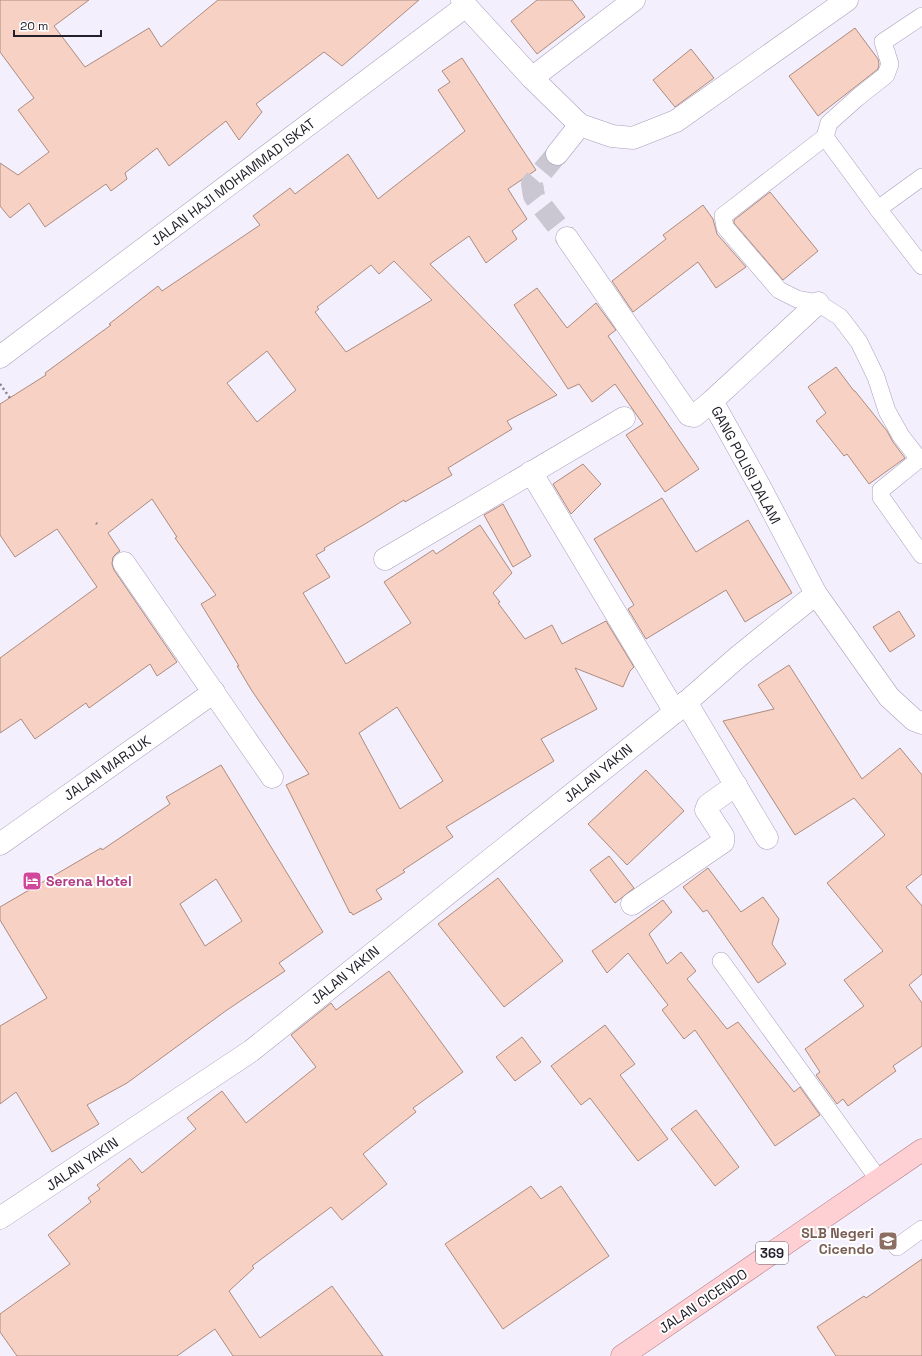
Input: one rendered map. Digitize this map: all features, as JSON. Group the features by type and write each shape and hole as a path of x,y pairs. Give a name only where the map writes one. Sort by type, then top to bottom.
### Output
{"main road":[{"name":"JALAN CICENDO","path":"622,1356 922,1150"}],"street":[{"path":"532,78 634,0"},
{"path":"464,3 532,78 580,125 612,136 633,138 676,120 847,0"},
{"name":"JALAN HAJI MOHAMMAD ISKAT","path":"0,357 464,3"},
{"path":"557,154 580,125"},
{"name":"GANG POLISI DALAM","path":"567,238 689,415 694,416 712,402 760,487 816,594 889,697 914,720 922,723"},
{"path":"712,402 818,303"},
{"path":"385,559 624,418"},
{"path":"531,472 681,707 736,785 767,838"},
{"path":"124,563 272,778"},
{"name":"JALAN YAKIN","path":"0,1218 251,1051 681,707 739,656 816,594"},
{"name":"JALAN MARJUK","path":"0,844 214,692"},
{"path":"632,904 723,842 723,836 706,810 708,805 736,785"}],"lane":[{"path":"922,16 883,42 890,64 886,75 829,123 825,137 723,216 725,228 779,290 797,299 818,303 840,317 859,342 876,377 887,411 901,436 918,460 881,490 880,497 922,555"},
{"path":"825,137 922,266"},
{"path":"878,209 922,177"},
{"path":"721,962 879,1180"},
{"path":"897,1247 922,1229"}],"path":[{"path":"0,384 10,398"}],"building":[{"path":"0,0 89,0 54,26 85,67 149,28 161,47 218,0 419,0 342,66 324,52 256,104 262,112 239,140 226,121 169,166 157,148 125,173 127,179 111,191 106,184 45,227 29,203 10,218 0,206 0,163 18,175 49,152 18,110 34,98 0,52"},
{"path":"537,0 572,0 585,17 537,54 511,21"},
{"path":"855,28 878,59 878,69 818,116 789,76"},
{"path":"691,49 714,78 675,107 653,80"},
{"path":"462,58 536,170 508,189 527,219 512,231 517,239 486,263 469,236 430,264 557,395 507,421 512,429 448,468 452,475 405,502 404,500 324,548 325,550 316,555 330,577 303,593 346,664 411,623 384,582 433,550 436,554 480,525 512,573 493,593 500,602 498,603 525,639 552,625 562,644 606,621 634,667 630,671 623,687 575,668 597,709 541,739 554,761 446,827 453,837 403,870 405,872 376,890 382,899 353,915 351,912 350,913 286,785 309,774 252,691 237,666 239,666 201,604 216,595 175,538 177,537 152,499 108,533 120,551 113,557 112,564 114,570 177,662 157,676 150,664 89,708 86,703 35,739 21,719 0,733 0,658 97,587 57,529 15,557 0,535 0,404 46,375 45,373 111,325 109,324 158,286 162,291 260,225 253,216 290,188 295,194 348,154 378,199 465,131 438,90 450,82 442,71","holes":["394,261 432,300 346,352 315,312 319,309 317,307 371,265 379,274","267,351 296,390 257,422 227,383","397,707 443,781 400,809 359,733"]},
{"path":"770,192 818,251 783,280 734,223 734,220"},
{"path":"703,205 713,219 717,234 746,267 716,288 698,262 633,312 612,281 666,239 663,235"},
{"path":"537,288 567,328 596,303 616,330 608,336 699,469 665,492 626,435 643,424 615,384 592,402 579,384 568,389 514,305"},
{"path":"836,367 887,431 905,458 869,484 847,454 844,456 816,421 826,413 808,387"},
{"path":"583,464 601,484 571,514 553,484"},
{"path":"662,498 696,552 748,520 792,593 745,622 726,590 646,639 628,609 634,605 594,539"},
{"path":"503,504 531,556 513,567 484,515"},
{"path":"899,611 915,636 890,652 873,627"},
{"path":"789,665 862,779 900,748 922,775 922,874 906,887 922,906 922,974 909,985 922,1003 922,1046 893,1066 896,1071 848,1106 843,1099 837,1104 816,1075 820,1072 805,1049 864,1006 844,980 883,951 827,883 885,835 854,798 795,835 723,721 774,709 758,685"},
{"path":"221,765 323,932 279,963 285,971 227,1010 127,1083 87,1105 99,1124 52,1152 16,1092 0,1104 0,1026 47,998 0,920 0,907 101,848 102,850 170,804 166,797","holes":["216,879 242,921 205,946 180,904"]},
{"path":"646,770 684,811 627,865 588,824"},
{"path":"609,856 634,888 615,903 590,870"},
{"path":"708,868 741,912 763,897 779,919 772,944 786,964 758,983 707,910 703,912 683,887"},
{"path":"498,878 563,961 504,1007 438,924"},
{"path":"663,900 672,912 649,934 667,964 681,952 696,971 687,979 727,1029 738,1022 794,1092 800,1087 820,1115 775,1146 695,1030 684,1039 662,1010 668,1005 628,953 607,973 592,951"},
{"path":"389,971 463,1072 413,1108 416,1112 363,1154 387,1184 342,1220 331,1207 252,1266 254,1268 229,1291 260,1338 332,1286 383,1356 233,1356 215,1329 177,1356 17,1356 0,1332 0,1314 70,1264 48,1235 91,1202 88,1198 100,1189 97,1185 130,1158 142,1173 196,1129 187,1118 222,1091 246,1123 316,1067 291,1035 331,1003 336,1010"},
{"path":"605,1025 635,1064 620,1075 668,1139 638,1161 590,1098 581,1105 551,1066"},
{"path":"522,1037 541,1062 515,1081 496,1057"},
{"path":"696,1110 739,1167 715,1186 671,1129"},
{"path":"531,1186 541,1199 561,1186 609,1256 503,1329 445,1244"},
{"path":"922,1259 922,1356 836,1356 817,1327 864,1296 866,1298"}],"tunnel":[{"path":"557,154 532,184 534,196 567,238"}],"place":[{"name":"Serena Hotel","path":"32,881"},
{"name":"SLB Negeri Cicendo","path":"888,1241"}]}
